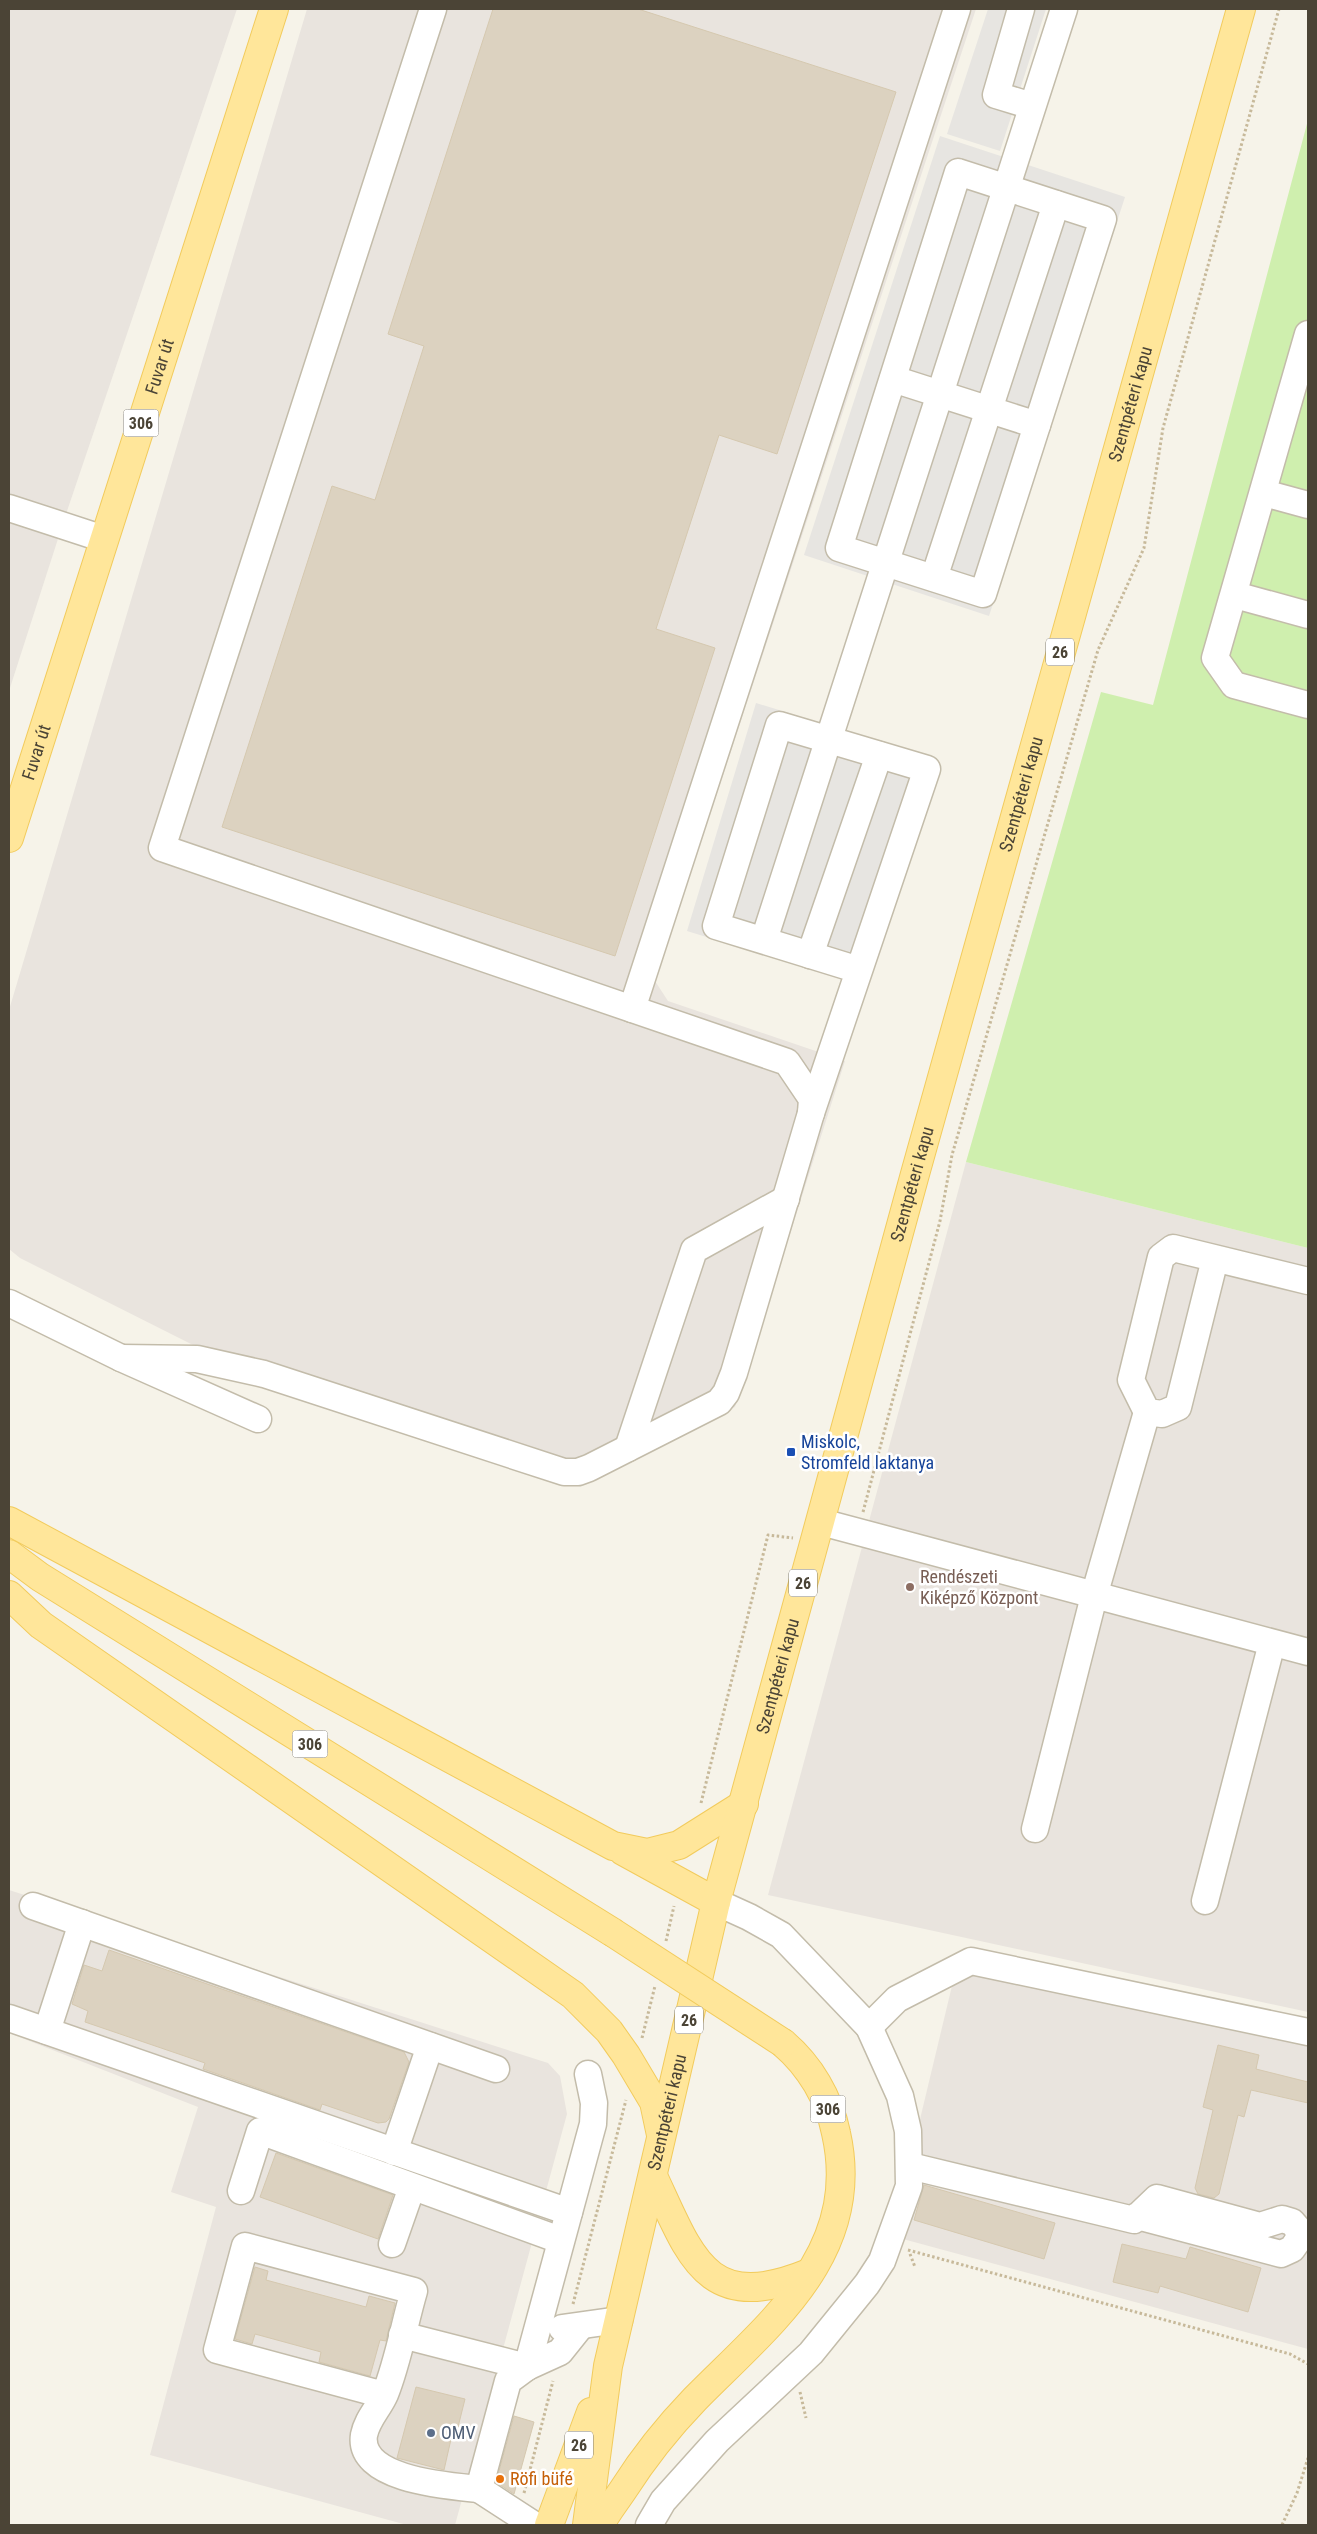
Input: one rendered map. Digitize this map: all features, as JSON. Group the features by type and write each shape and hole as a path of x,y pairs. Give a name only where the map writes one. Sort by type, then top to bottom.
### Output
{"main road":[{"name":"Fuvar út","path":"9,838 274,9"},
{"name":"Szentpéteri kapu","path":"587,2525 608,2366 716,1902 918,1164 1241,9"},
{"path":"9,1521 716,1902"},
{"name":"306","path":"9,1554 40,1578 612,1932 783,2043 795,2053 815,2078 834,2120 840,2150 838,2208 832,2233 809,2273"},
{"path":"9,1595 41,1625 573,1995 610,2030 654,2102 662,2138"},
{"path":"613,1846 647,1853 679,1845 692,1835 744,1804"},
{"path":"653,2176 680,2235 696,2261 713,2276 737,2287 767,2288 809,2273"},
{"path":"600,2525 648,2451 694,2400 777,2318 809,2273"},
{"name":"Szentpéteri kapu","path":"549,2525 608,2366"}],"street":[{"path":"433,9 162,848 787,1062 812,1099 811,1113"},
{"path":"632,1009 957,9"},
{"path":"1021,9 996,95 1032,106"},
{"path":"764,940 1064,9"},
{"path":"958,172 1006,187 1103,219 983,594 839,548 958,172"},
{"path":"934,578 1056,204"},
{"path":"1308,334 1216,658 1234,685 1308,705"},
{"path":"893,379 1037,425"},
{"path":"1264,493 1308,505"},
{"path":"9,508 104,539"},
{"path":"1235,595 1308,615"},
{"path":"121,1358 197,1359 264,1374 564,1472 578,1472 590,1468 719,1402 726,1394 734,1373 811,1113 860,970 927,769 779,724 716,926 860,970"},
{"path":"810,954 879,755"},
{"path":"628,1448 694,1250 786,1199"},
{"path":"1035,1829 1094,1596 1147,1412 1131,1380 1161,1257 1173,1248 1308,1281"},
{"path":"1147,1412 1162,1414 1178,1407 1215,1258"},
{"path":"9,1303 121,1358 258,1419"},
{"path":"818,1532 858,1532 1308,1652"},
{"path":"1205,1901 1272,1643"},
{"path":"649,2525 663,2501 717,2441 811,2353 867,2284 882,2261 898,2247 909,2186 908,2131 900,2096 868,2027 781,1935 749,1917 716,1902"},
{"path":"33,1906 496,2069"},
{"path":"47,2031 82,1923"},
{"path":"868,2027 897,1999 971,1961 1308,2032"},
{"path":"9,2018 569,2212"},
{"path":"394,2152 430,2046"},
{"path":"526,2366 593,2124 594,2103 588,2074"},
{"path":"241,2191 260,2131 560,2240"},
{"path":"910,2166 1134,2220 1137,2216 1157,2198 1260,2226 1282,2219 1292,2222 1298,2229 1299,2239 1292,2249 1281,2254 1137,2216"},
{"path":"392,2244 412,2186"},
{"path":"384,2395 217,2350 245,2246 414,2292 384,2395 372,2415 364,2435 367,2455 375,2464 390,2472 442,2485 480,2489 527,2520"},
{"path":"480,2489 508,2381 569,2336 619,2320"},
{"path":"538,2322 569,2336"},
{"path":"402,2335 526,2366"}],"path":[{"path":"858,1532 940,1221 952,1155 1098,650 1144,548 1163,428 1279,9"},
{"path":"692,1835 768,1535 818,1532"},
{"path":"664,1948 680,1883"},
{"path":"527,2520 569,2336 657,1976"},
{"path":"898,2247 915,2267"},
{"path":"898,2247 1290,2354 1308,2364"},
{"path":"1282,2525 1297,2493 1308,2458"}],"shaded area":[{"path":"9,9 237,9 65,517 9,691"},
{"path":"307,9 976,9 655,981 668,1001 845,1061 735,1407 577,1482 199,1348 20,1258 9,1249 9,1010"},
{"path":"988,9 1046,9 1000,151 947,134"},
{"path":"940,136 1125,197 989,616 804,555"},
{"path":"756,703 937,759 868,987 687,931"},
{"path":"966,1162 1308,1248 1308,2012 768,1895"},
{"path":"9,1890 548,2063 560,2076 567,2114 455,2525 407,2525 150,2455 216,2207 171,2192 198,2107 9,2033"},
{"path":"957,1965 1308,2042 1308,2349 892,2236"}],"green space":[{"path":"1308,120 1308,1248 966,1162 1101,692 1153,705"}],"building":[{"path":"493,9 638,9 896,92 777,454 719,435 656,629 715,648 615,956 222,827 332,486 375,500 424,346 388,334"},
{"path":"109,1950 404,2052 409,2062 389,2119 386,2122 378,2123 322,2104 320,2110 203,2069 205,2063 85,2022 88,2011 72,2004 84,1965 102,1971"},
{"path":"1218,2045 1259,2055 1256,2069 1308,2082 1308,2103 1251,2090 1244,2117 1238,2115 1219,2194 1214,2198 1198,2194 1195,2188 1213,2110 1203,2107"},
{"path":"276,2153 393,2195 378,2239 260,2197"},
{"path":"924,2185 1055,2223 1044,2259 914,2220"},
{"path":"1122,2244 1186,2259 1190,2247 1261,2268 1248,2312 1160,2286 1158,2293 1113,2282"},
{"path":"255,2267 268,2271 266,2280 366,2307 369,2296 395,2303 386,2341 380,2340 370,2376 319,2362 321,2352 255,2334 252,2344 235,2339"},
{"name":"OMV","path":"416,2387 465,2399 458,2427 454,2426 444,2470 397,2458"},
{"path":"514,2416 534,2422 514,2494 496,2482"}],"place":[{"name":"Miskolc, Stromfeld laktanya","path":"791,1452"},
{"name":"Rendészeti Kiképző Központ","path":"910,1587"},
{"name":"OMV","path":"431,2433"},
{"name":"Röfi büfé","path":"500,2479"}]}
